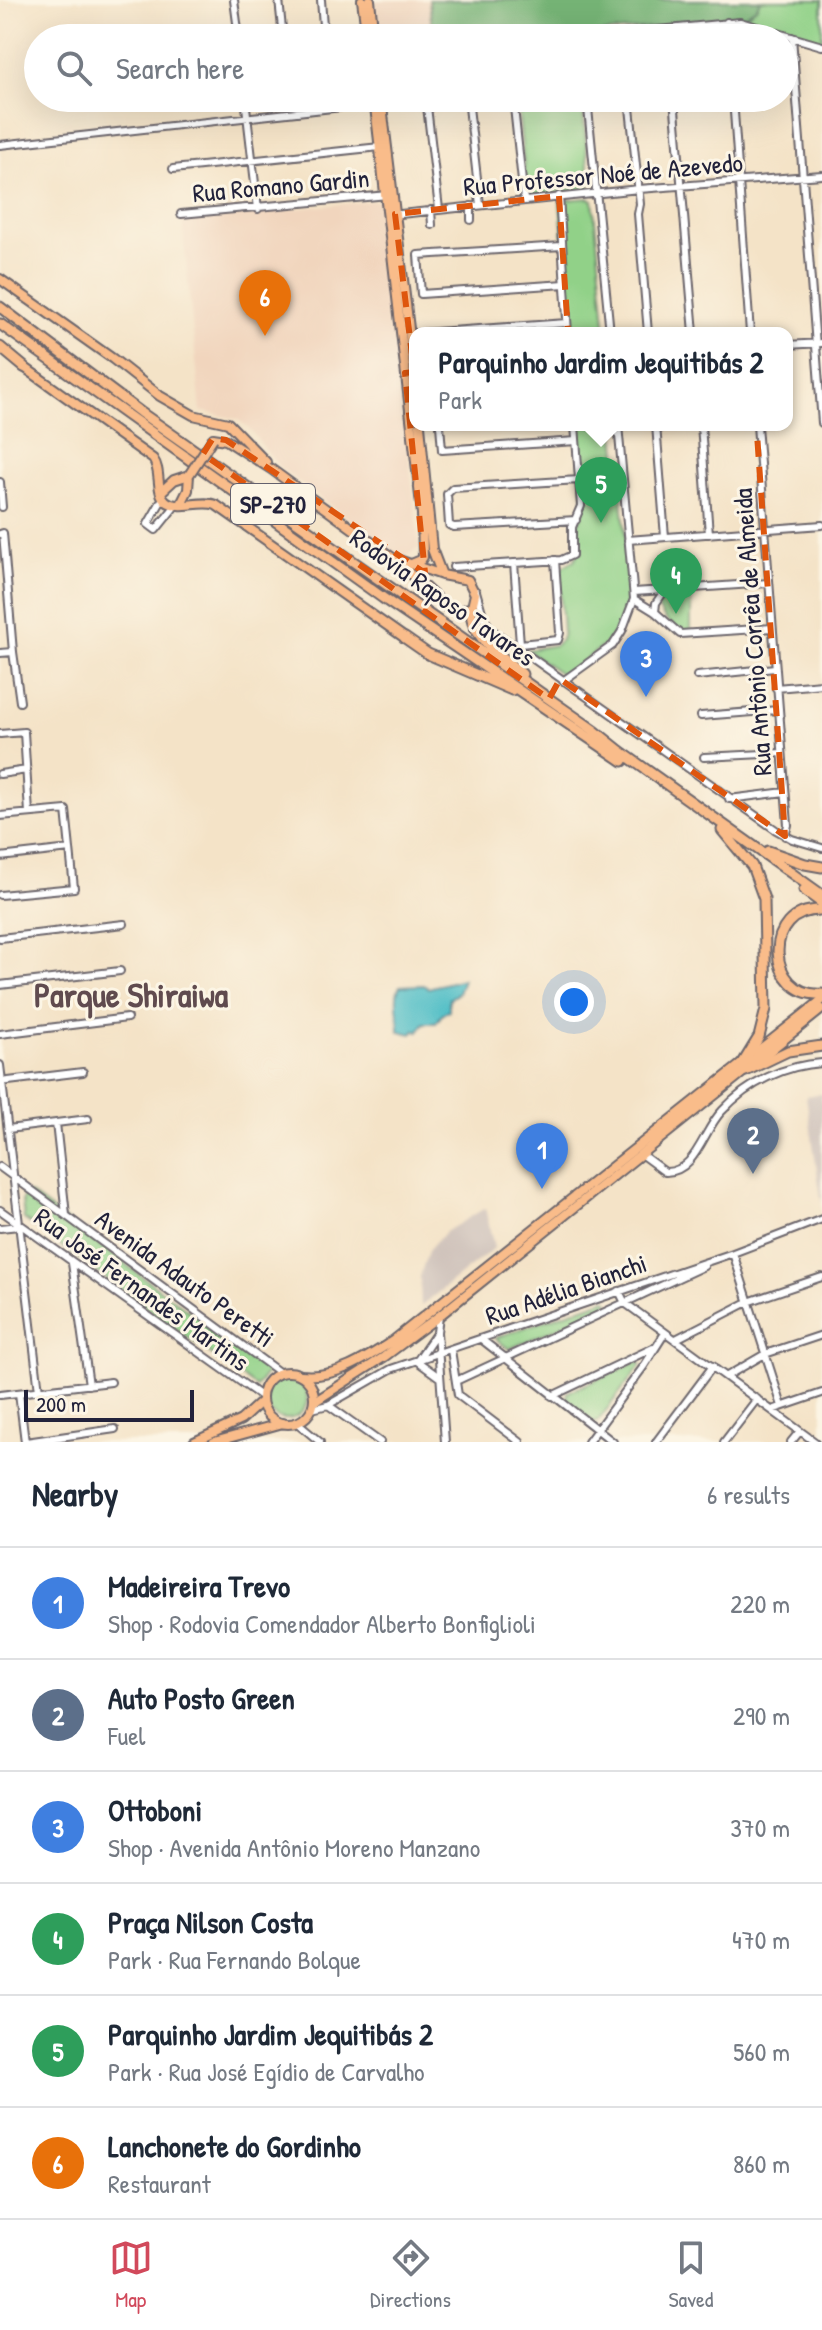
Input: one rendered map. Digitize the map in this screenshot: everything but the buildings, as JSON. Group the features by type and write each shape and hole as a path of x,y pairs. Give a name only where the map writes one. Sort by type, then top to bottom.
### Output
{"highway":[{"name":"Rodovia Raposo Tavares","path":"0,307 140,412 822,903"},
{"name":"Rodovia Raposo Tavares","path":"0,324 383,598 548,704 822,895"},
{"path":"0,349 24,367"},
{"path":"472,607 471,619 476,631 548,704"},
{"path":"405,638 428,654 548,704"},
{"path":"722,830 752,866 764,899 766,1009 759,1037 744,1067"},
{"path":"746,840 784,858 822,867"},
{"path":"822,910 802,911 787,921 780,938 779,957 784,975 790,983 822,997"},
{"path":"744,1067 788,1051 822,1046"}],"main road":[{"path":"362,0 365,24"},
{"path":"370,0 373,24"},
{"path":"379,112 409,351"},
{"path":"0,279 160,396 193,415 228,423 271,469"},
{"path":"24,367 153,459 158,467 162,495"},
{"path":"179,504 188,490 189,475 213,438 223,430 237,431"},
{"path":"409,565 421,560 424,552 416,431"},
{"path":"421,431 432,549 442,575"},
{"path":"213,438 226,440 271,469 393,558 445,606 459,611 472,607 475,597 473,586 464,578 442,575 393,558"},
{"path":"162,495 174,480 189,475"},
{"path":"162,495 179,504 209,502 216,505 405,638"},
{"path":"214,1442 296,1422 313,1406 439,1316 642,1155 822,997"},
{"path":"194,1442 241,1420 262,1399 267,1383 280,1373 332,1374 387,1345 822,1009"},
{"path":"301,1375 312,1387 313,1406"},
{"path":"262,1399 268,1414 283,1423"}],"street":[{"path":"234,0 237,24"},
{"path":"279,0 282,24"},
{"path":"321,0 323,24"},
{"path":"704,24 747,24"},
{"path":"798,39 822,46"},
{"path":"246,112 258,209"},
{"path":"0,145 286,112"},
{"path":"427,112 435,210 432,225"},
{"path":"470,112 480,205"},
{"path":"515,112 524,200"},
{"path":"588,112 609,327"},
{"path":"631,112 647,327"},
{"path":"675,112 693,327"},
{"path":"734,112 750,327"},
{"path":"798,112 819,343 822,423"},
{"path":"173,169 383,146"},
{"name":"Rua Professor Noé de Azevedo","path":"391,214 559,196 822,175"},
{"name":"Rua Romano Gardin","path":"181,214 389,195"},
{"path":"559,196 567,327"},
{"path":"471,206 471,220"},
{"path":"562,246 418,255 421,294 565,284"},
{"path":"513,327 567,323"},
{"path":"793,345 819,343"},
{"path":"440,431 442,450 576,441"},
{"path":"453,567 555,560 572,555 572,527 581,506 575,431"},
{"path":"563,681 613,645 622,631 634,596 619,431"},
{"path":"656,431 665,537"},
{"path":"701,431 709,534"},
{"name":"Rua Antônio Corrêa de Almeida","path":"757,431 788,825 785,836"},
{"path":"576,520 449,525 447,494 449,490 579,480"},
{"path":"0,482 2,507"},
{"path":"162,495 148,524 156,530 179,504"},
{"path":"628,540 822,525"},
{"path":"0,534 3,533 4,576 20,702"},
{"path":"520,647 558,640 555,560"},
{"path":"514,563 520,647"},
{"path":"634,596 665,590 768,583"},
{"path":"473,586 487,625 729,799 785,836 822,848"},
{"path":"655,612 656,603 665,590"},
{"path":"634,596 680,634 772,628"},
{"path":"0,615 10,614"},
{"path":"0,653 13,652"},
{"path":"697,676 775,668"},
{"path":"776,688 822,684"},
{"path":"701,716 778,710"},
{"path":"0,734 24,732 29,813"},
{"path":"704,757 781,753"},
{"path":"0,774 27,770"},
{"path":"729,799 785,792"},
{"path":"0,816 66,810 74,888 0,895"},
{"path":"0,857 70,849"},
{"path":"0,938 124,924"},
{"path":"0,985 120,971"},
{"path":"0,1034 127,1018"},
{"path":"642,1155 665,1172 683,1169 725,1107 770,1075 798,1065 822,1063"},
{"path":"0,1065 39,1391"},
{"path":"1,1082 83,1072"},
{"path":"8,1129 88,1119"},
{"path":"56,1123 66,1215"},
{"name":"Avenida Adauto Peretti","path":"0,1167 280,1373"},
{"name":"Rua José Fernandes Martins","path":"0,1210 262,1399"},
{"name":"Rua Adélia Bianchi","path":"313,1406 328,1405 391,1369 733,1253 822,1219"},
{"path":"0,1228 19,1226"},
{"path":"456,1381 733,1253 782,1406"},
{"path":"72,1263 89,1385"},
{"path":"676,1339 748,1302 822,1277"},
{"path":"619,1291 625,1303 815,1442"},
{"path":"439,1316 439,1377 445,1442"},
{"path":"437,1332 417,1361 439,1377"},
{"path":"588,1442 665,1333"},
{"path":"727,1376 765,1354 822,1335"},
{"path":"481,1339 613,1442"},
{"path":"552,1396 655,1347"},
{"path":"451,1350 458,1395 520,1442"},
{"path":"656,1442 713,1366"},
{"path":"0,1395 111,1382"},
{"path":"19,1393 26,1442 115,1429"},
{"path":"772,1410 822,1393"},
{"path":"442,1399 458,1395"},
{"path":"724,1442 757,1399"},
{"path":"328,1405 380,1442"},
{"path":"296,1422 320,1442"},
{"path":"791,1442 800,1431"}],"highlighted area":[{"path":"559,196 570,363 751,348 785,836 560,679 549,699 203,454 213,438 226,440 425,573 405,373 414,372 395,214"}],"shaded area":[{"path":"375,0 429,0 432,24 378,24"},
{"path":"380,200 419,548 402,559 278,466 248,427 237,419 201,411 182,221"},
{"path":"822,1094 822,1204 806,1096"},
{"path":"485,1208 494,1248 421,1306 420,1276 428,1251 444,1233"}],"green space":[{"path":"429,0 760,0 757,7 740,19 690,24 432,24"},
{"path":"760,0 822,0 822,41 798,35 798,24 756,24 740,20 757,7"},
{"path":"518,112 583,112 590,189 527,195"},
{"path":"593,200 605,327 570,327 560,202"},
{"path":"578,431 615,431 632,597 616,636 564,676 527,650 555,645 561,640 559,569 577,555 576,530 584,509"},
{"path":"687,595 691,598 691,633 671,624 658,605 665,597"},
{"path":"29,1193 269,1370 256,1387 24,1219 22,1200"},
{"path":"606,1299 609,1302 607,1306 509,1349 495,1338"},
{"path":"639,1361 641,1365 597,1422 591,1423 566,1403 568,1392"},
{"path":"286,1377 301,1383 307,1398 301,1413 286,1419 271,1413 265,1398 271,1383"}],"water":[{"path":"463,979 458,993 449,999 449,1011 443,1013 436,1023 424,1023 418,1032 415,1030 412,1034 399,1031 397,1001 400,986 424,985 428,988"}],"place":[{"name":"Lanchonete do Gordinho","path":"265,336"},
{"name":"Parquinho Jardim Jequitibás 2","path":"601,523"},
{"name":"Praça Nilson Costa","path":"676,614"},
{"name":"Ottoboni","path":"646,697"},
{"name":"Auto Posto Green","path":"753,1174"},
{"name":"Madeireira Trevo","path":"542,1189"}],"district":[{"name":"Parque Shiraiwa","path":"131,995"}]}
